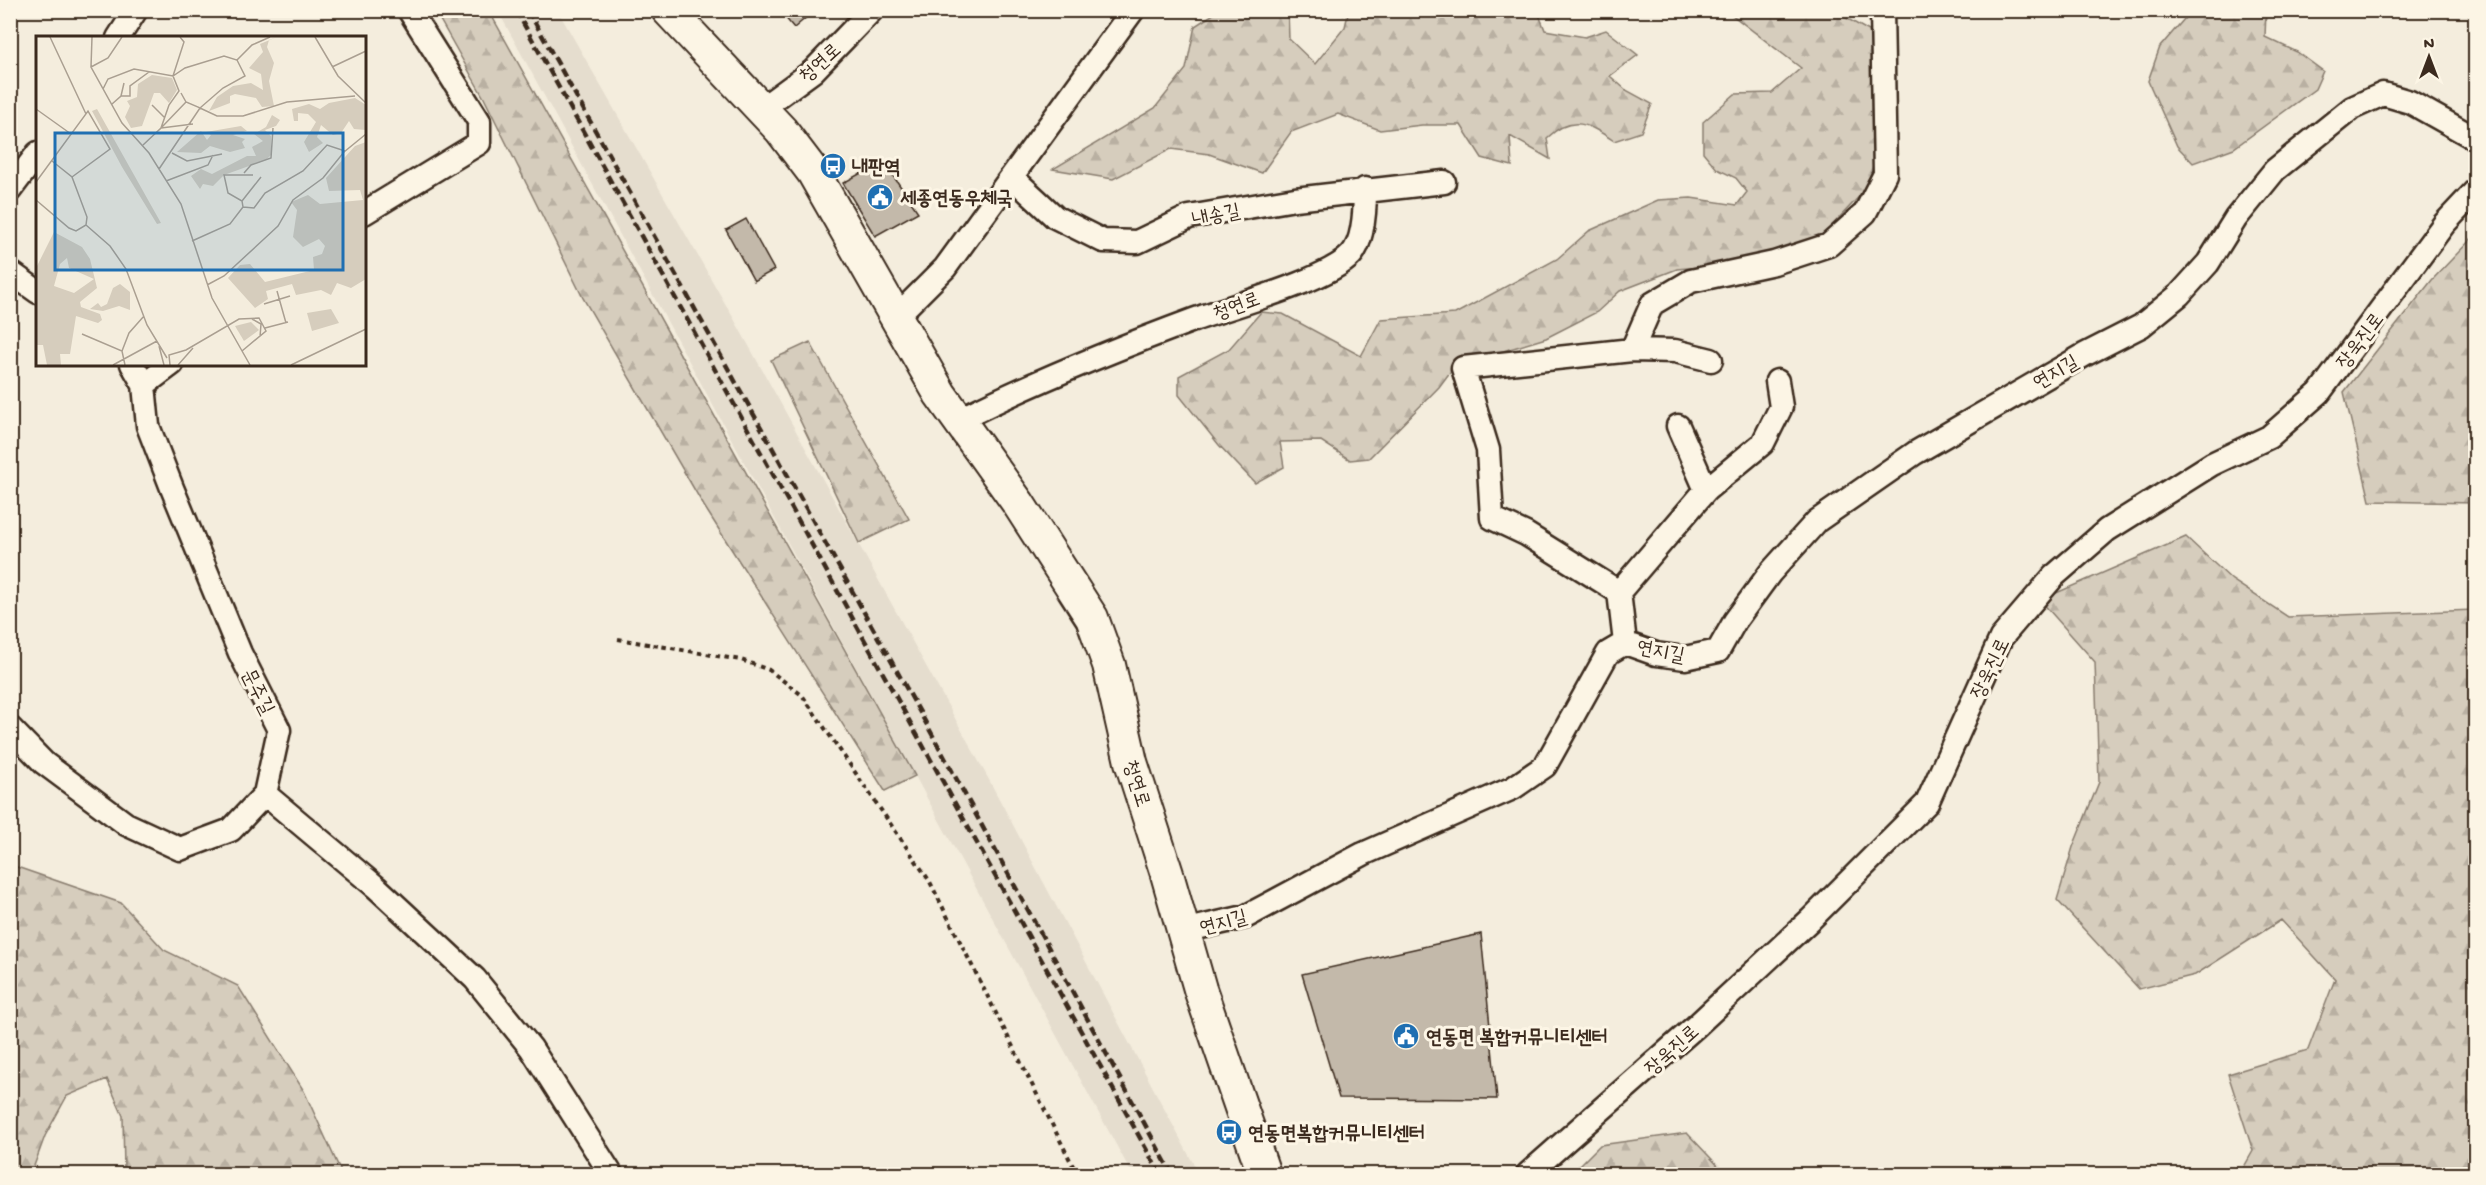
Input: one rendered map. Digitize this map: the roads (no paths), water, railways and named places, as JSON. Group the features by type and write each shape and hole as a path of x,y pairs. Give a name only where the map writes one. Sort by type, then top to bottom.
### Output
{"main road":[{"name":"청연로","path":"668,10 761,109 813,172 940,394 1018,503 1092,618 1109,665 1131,762 1200,989 1264,1174"}],"street":[{"path":"119,36 136,10"},
{"path":"366,212 479,143 479,122 409,10"},
{"name":"청연로","path":"761,109 813,71 872,10"},
{"path":"897,316 945,268 1013,178 1132,10"},
{"path":"1632,351 1652,304 1691,281 1774,262 1828,245 1865,213 1885,174 1882,10"},
{"name":"연지길","path":"1625,643 1656,654 1685,658 1718,651 1735,621 1770,573 1817,521 1915,453 2076,359 2141,326 2179,295 2208,262 2236,218 2275,170 2352,108 2383,94 2410,102 2475,139"},
{"path":"10,190 36,156"},
{"name":"내송길","path":"1013,178 1055,217 1104,241 1126,242 1137,242 1190,217 1365,189 1444,182"},
{"name":"청연로","path":"958,420 1018,389 1196,319 1321,274 1352,254 1365,218 1365,189"},
{"name":"장욱진로","path":"1528,1174 1712,1012 1810,920 1927,802 2001,638 2054,576 2108,530 2212,464 2269,438 2319,393 2444,224 2475,190"},
{"path":"10,272 36,291"},
{"path":"1711,360 1675,351 1632,351 1463,368 1488,450 1492,518 1526,534 1619,592 1706,490 1763,442 1780,407 1777,381"},
{"name":"문주길","path":"133,366 144,385 148,426 164,468 240,653 279,730 265,794"},
{"path":"144,385 169,366"},
{"path":"1678,426 1706,490"},
{"name":"연지길","path":"1619,592 1625,643"},
{"name":"연지길","path":"1183,931 1245,917 1363,854 1513,788 1545,766 1608,653 1625,643"},
{"path":"10,728 44,763 126,824 180,849 231,830 265,794 376,887 475,979 531,1048 611,1174"}],"railway":[{"path":"516,10 1160,1174"},
{"path":"528,10 927,725 1172,1174"}],"place":[{"name":"내판역","path":"833,166"},
{"name":"세종연동우체국","path":"880,197"},
{"name":"연동면 복합커뮤니티센터","path":"1406,1036"},
{"name":"연동면복합커뮤니티센터","path":"1229,1132"}]}
